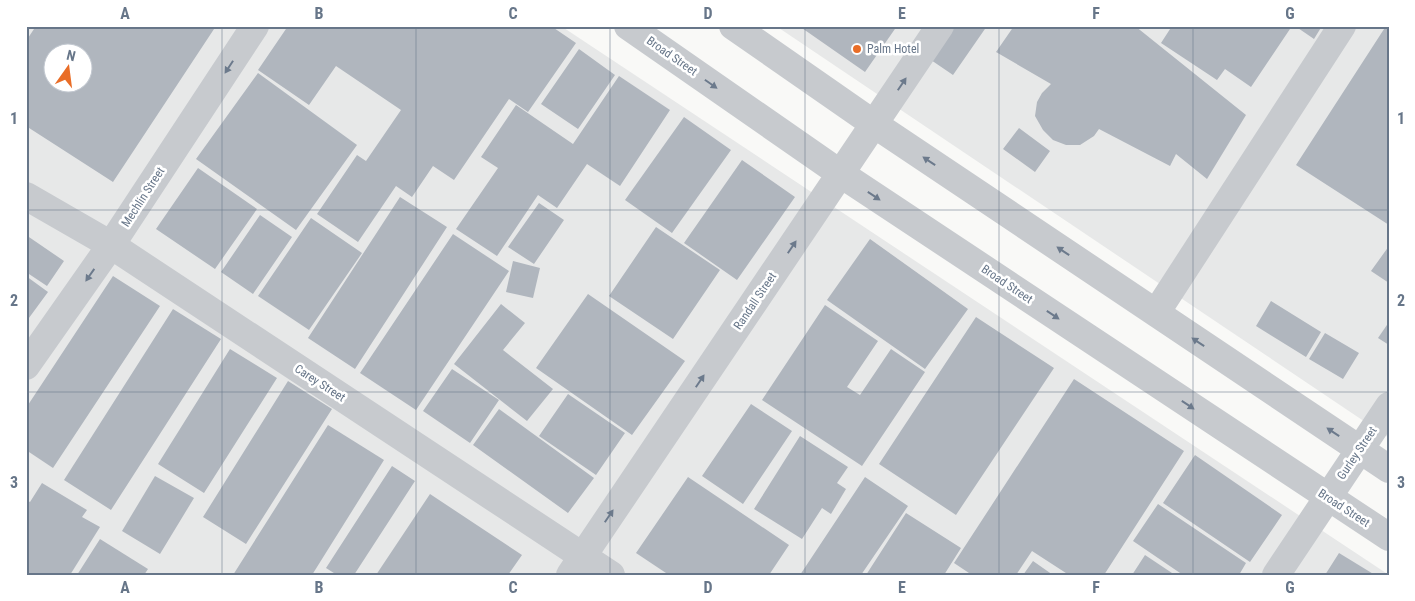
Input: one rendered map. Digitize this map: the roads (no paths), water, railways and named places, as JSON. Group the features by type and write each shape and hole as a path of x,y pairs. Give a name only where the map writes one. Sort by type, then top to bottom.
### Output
{"street":[{"name":"Mechlin Street","path":"26,366 111,245 256,26"},
{"name":"Broad Street","path":"628,26 841,174 1327,498 1389,537"},
{"path":"733,26 874,124 1389,469"},
{"name":"Randall Street","path":"576,565 940,26"},
{"path":"1156,313 1342,26"},
{"name":"Carey Street","path":"26,196 111,245 576,565 611,575"},
{"name":"Gurley Street","path":"1276,575 1389,406"}],"place":[{"name":"Palm Hotel","path":"857,49"}]}
